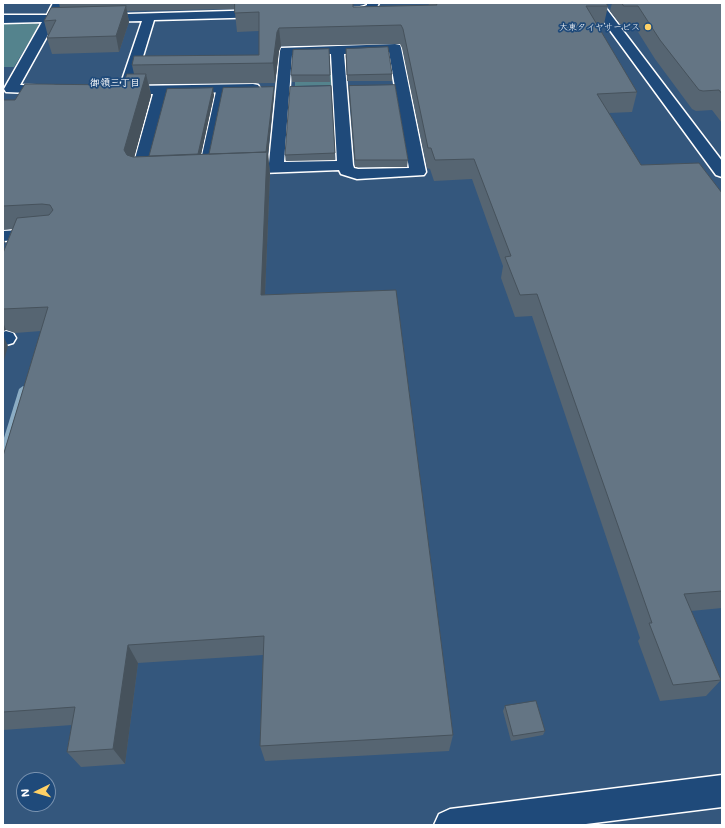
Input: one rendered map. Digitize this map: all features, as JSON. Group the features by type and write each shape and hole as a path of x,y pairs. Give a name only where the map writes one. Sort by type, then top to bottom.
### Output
{"street":[{"path":"59,3 11,89 64,90"},
{"path":"333,12 364,12 372,7 373,3"},
{"path":"597,4 613,6"},
{"path":"597,4 722,172"},
{"path":"88,18 149,17 234,9 279,14"},
{"path":"126,90 149,17"},
{"path":"3,19 73,18"},
{"path":"276,167 289,88 286,51 395,48 418,172 357,174 347,171 332,87 337,50"},
{"path":"386,86 402,86"},
{"path":"332,87 355,87"},
{"path":"110,90 289,88"},
{"path":"161,90 139,172 167,171"},
{"path":"247,168 345,164"},
{"path":"11,240 52,234"},
{"path":"450,825 722,791"}],"lane":[{"path":"203,170 220,89"}],"green space":[{"path":"3,22 33,22 39,25 14,67 3,67"},
{"path":"332,73 333,85 295,86 295,74"}],"building":[{"path":"235,3 353,3 353,7 437,5 436,3 606,3 608,6 586,6 637,92 597,94 641,165 699,163 722,193 722,591 684,594 721,680 673,685 649,623 652,623 537,294 520,295 505,257 511,256 474,159 435,160 431,148 428,148 401,25 279,28 277,32 273,63 132,65 134,56 259,55 259,12 235,13"},
{"path":"622,3 722,3 722,94 719,90 699,90 660,40 638,6 624,6"},
{"path":"126,6 116,36 47,38 56,20 44,21 51,8"},
{"path":"388,47 392,74 347,75 346,49"},
{"path":"329,49 330,75 291,75 293,50"},
{"path":"127,74 146,74 124,150 127,155 133,157 267,152 261,295 396,290 453,735 260,746 264,636 128,645 113,749 67,752 75,707 3,712 3,456 48,307 3,309 3,253 17,218 49,215 53,210 50,205 42,204 3,206 3,100 15,100 25,84 123,85"},
{"path":"395,85 408,160 355,160 349,86"},
{"path":"331,86 335,153 285,155 290,87"},
{"path":"274,87 266,152 209,154 223,88"},
{"path":"213,88 198,154 149,156 167,89"},
{"path":"536,701 545,731 513,736 505,706"}],"waterway":[{"path":"3,455 23,389"}],"place":[{"name":"大東タイヤサービス","path":"648,27"}],"district":[{"name":"御領三丁目","path":"115,83"}]}
